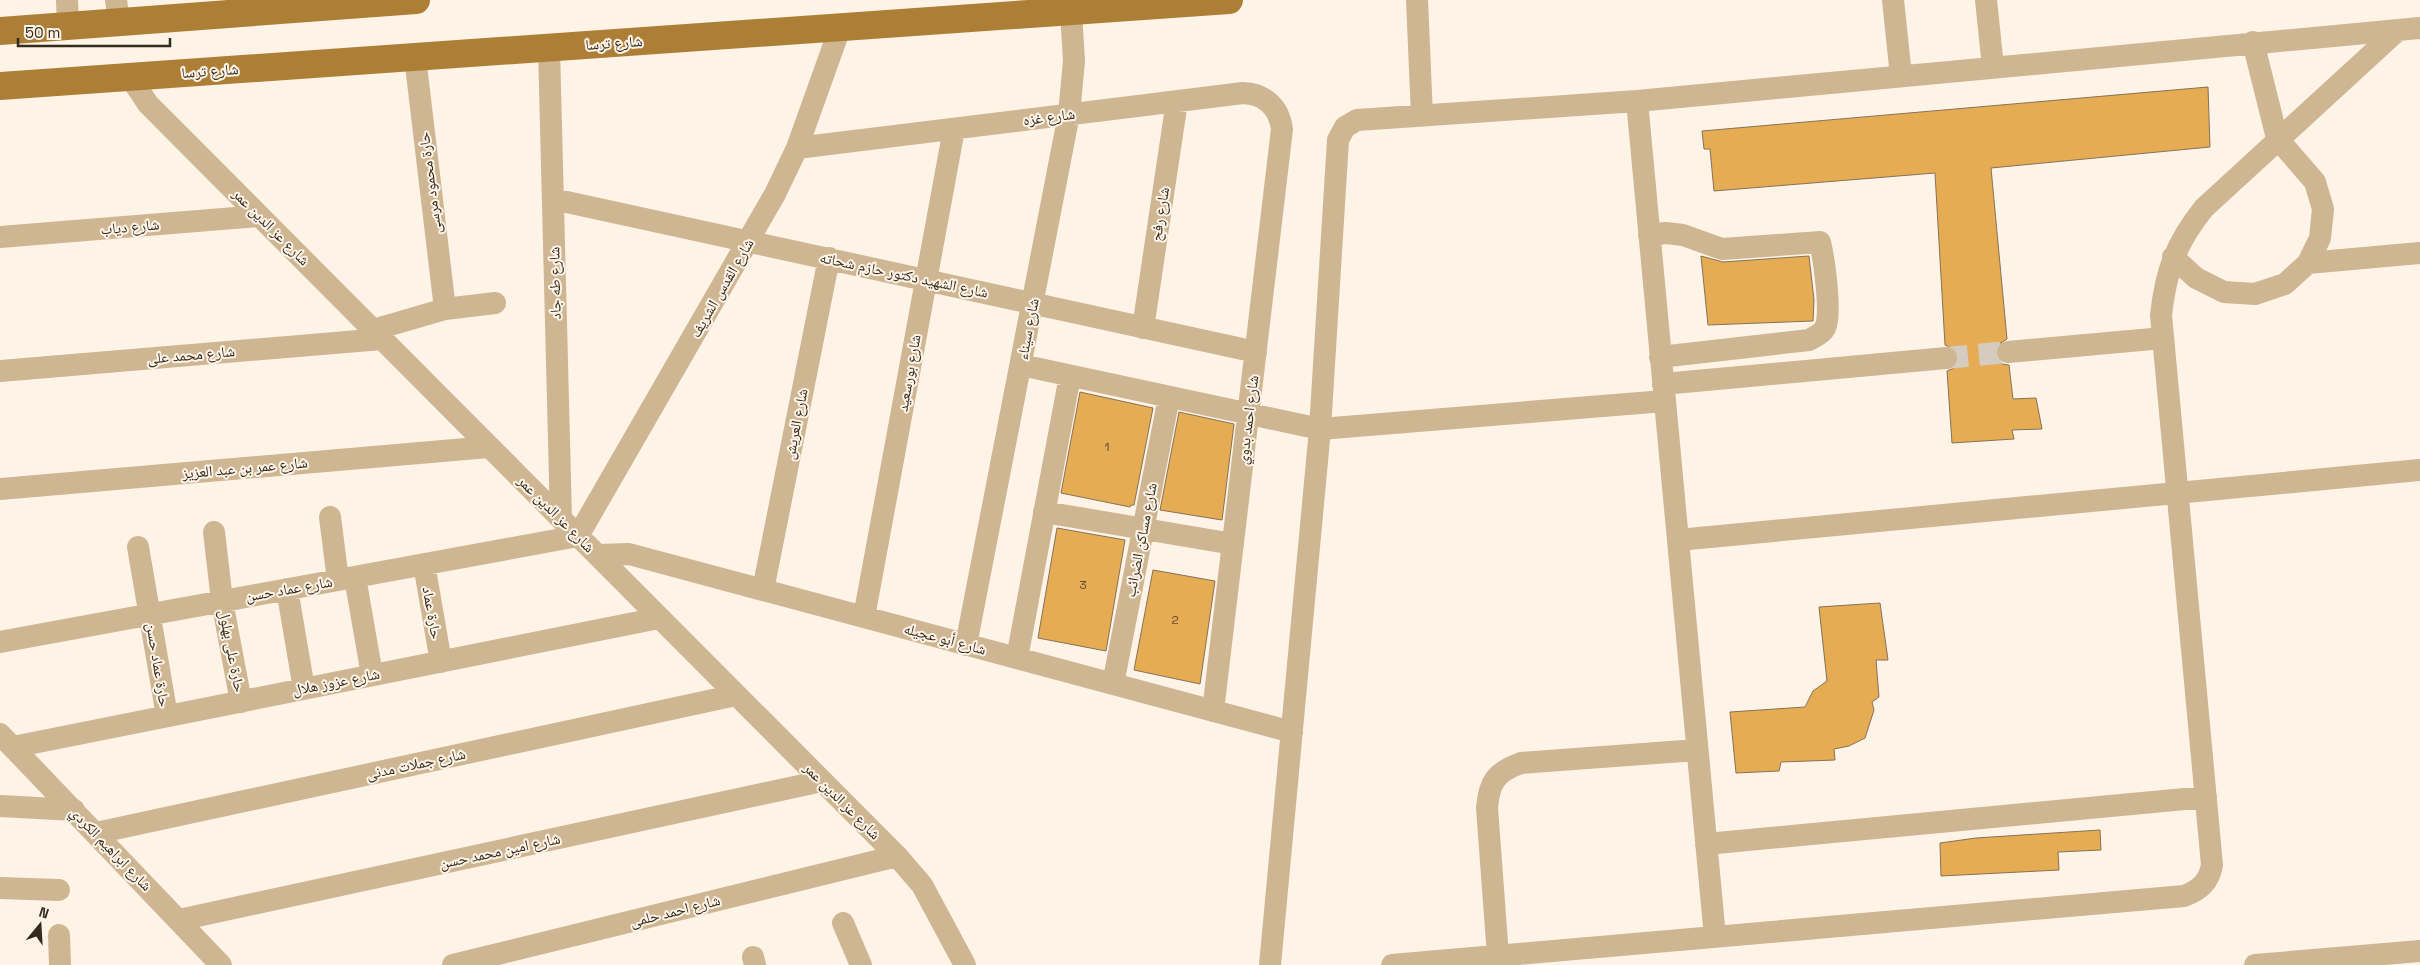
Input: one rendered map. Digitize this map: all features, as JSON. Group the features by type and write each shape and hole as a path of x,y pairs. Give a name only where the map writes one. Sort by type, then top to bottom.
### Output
{"main road":[{"path":"0,31 68,13 403,0"},
{"name":"شارع ترسا","path":"0,86 1229,0"}],"street":[{"path":"1417,0 1422,116"},
{"path":"1894,0 1900,76"},
{"path":"1986,0 1993,67"},
{"name":"شارع سيناء","path":"966,645 1070,114 1074,61 1071,12"},
{"name":"شارع القدس الشريف","path":"578,536 750,241 775,194 797,148 840,28"},
{"path":"1270,965 1320,429 1340,133 1344,127 1357,120 1636,101 2253,42 2420,28"},
{"path":"1392,965 2184,896 2204,886 2210,876 2212,865 2161,315 2164,285 2173,257 2186,231 2204,208 2277,138 2398,30"},
{"path":"2173,257 2196,278 2224,292 2255,294 2284,284 2308,263 2320,238 2323,209 2315,182 2298,159 2277,138 2253,42"},
{"name":"شارع طه جاد","path":"549,48 561,519"},
{"name":"حارة محمود مرسى","path":"416,57 446,309"},
{"name":"شارع عز الدين عمر","path":"130,77 148,104 897,856 922,885 965,965"},
{"name":"شارع غزه","path":"797,148 1177,101 1252,94 1273,106 1278,113 1282,129"},
{"name":"شارع رفح","path":"1143,328 1177,101"},
{"path":"1636,101 1715,937"},
{"name":"شارع بورسعيد","path":"864,617 954,128"},
{"name":"شارع احمد بدوي","path":"1213,711 1282,129"},
{"name":"شارع الشهيد دكتور حازم شحاته","path":"553,199 1256,352"},
{"name":"شارع دياب","path":"0,237 259,216"},
{"path":"1649,235 1666,233 1682,235 1722,249 1820,242 1824,259 1828,318 1824,330 1818,335 1809,340 1660,356"},
{"path":"2308,263 2420,254"},
{"name":"شارع العريش","path":"763,590 829,258"},
{"name":"شارع محمد على","path":"0,370 378,335 446,309 495,303"},
{"path":"2008,352 2163,338"},
{"path":"1021,365 1320,429 1664,393 1946,358"},
{"path":"1017,658 1070,376"},
{"name":"شارع مساكن الضرائب","path":"1113,684 1169,397"},
{"name":"شارع عمر بن عبد العزيز","path":"0,489 489,447"},
{"path":"1678,540 2420,470"},
{"path":"1044,512 1233,544"},
{"path":"330,517 372,675"},
{"path":"214,532 222,601"},
{"name":"شارع عماد حسن","path":"0,642 578,536"},
{"name":"حارة عماد حسن","path":"138,547 167,716"},
{"name":"شارع أبو عجيله","path":"597,555 629,554 1292,732"},
{"name":"حارة عماد","path":"424,564 441,662"},
{"path":"287,589 304,689"},
{"name":"حارة على بهلول","path":"222,601 241,702"},
{"name":"شارع عزوز هلال","path":"7,740 167,716 659,618"},
{"name":"شارع جملات مدنى","path":"96,833 736,695"},
{"name":"شارع ابراهيم الكردي","path":"7,740 221,965"},
{"path":"1498,956 1487,808 1488,792 1494,779 1506,768 1521,763 1697,750"},
{"name":"شارع امين محمد حسن","path":"179,920 822,781"},
{"path":"1706,844 2206,796"},
{"path":"0,822 0,806 74,810"},
{"name":"شارع احمد حلمى","path":"453,965 897,856"},
{"path":"0,888 59,890"},
{"path":"843,923 861,965"},
{"path":"59,935 60,965"},
{"path":"2255,965 2420,951"}],"building":[{"path":"2208,87 2210,147 1991,168 2007,339 1996,346 1995,354 2002,364 2009,365 2013,399 2036,398 2042,429 2012,430 2014,439 1952,443 1947,371 1954,368 1959,357 1956,350 1945,345 1935,173 1714,191 1710,149 1704,149 1702,131"},
{"path":"1701,256 1723,262 1809,256 1814,300 1813,321 1708,325"},
{"path":"1080,392 1153,408 1134,505 1130,507 1061,493"},
{"path":"1179,412 1234,424 1222,520 1160,510"},
{"path":"1057,528 1125,540 1106,651 1038,638"},
{"path":"1153,570 1215,581 1200,684 1134,670"},
{"path":"1880,603 1888,660 1876,660 1879,697 1872,702 1874,710 1865,738 1849,746 1834,749 1835,760 1781,762 1779,771 1736,773 1730,712 1805,707 1813,691 1827,681 1819,607"},
{"path":"2100,830 2101,850 2058,852 2059,870 1941,876 1940,843 1976,838"}],"tunnel":[{"path":"1946,358 2008,352"}]}
